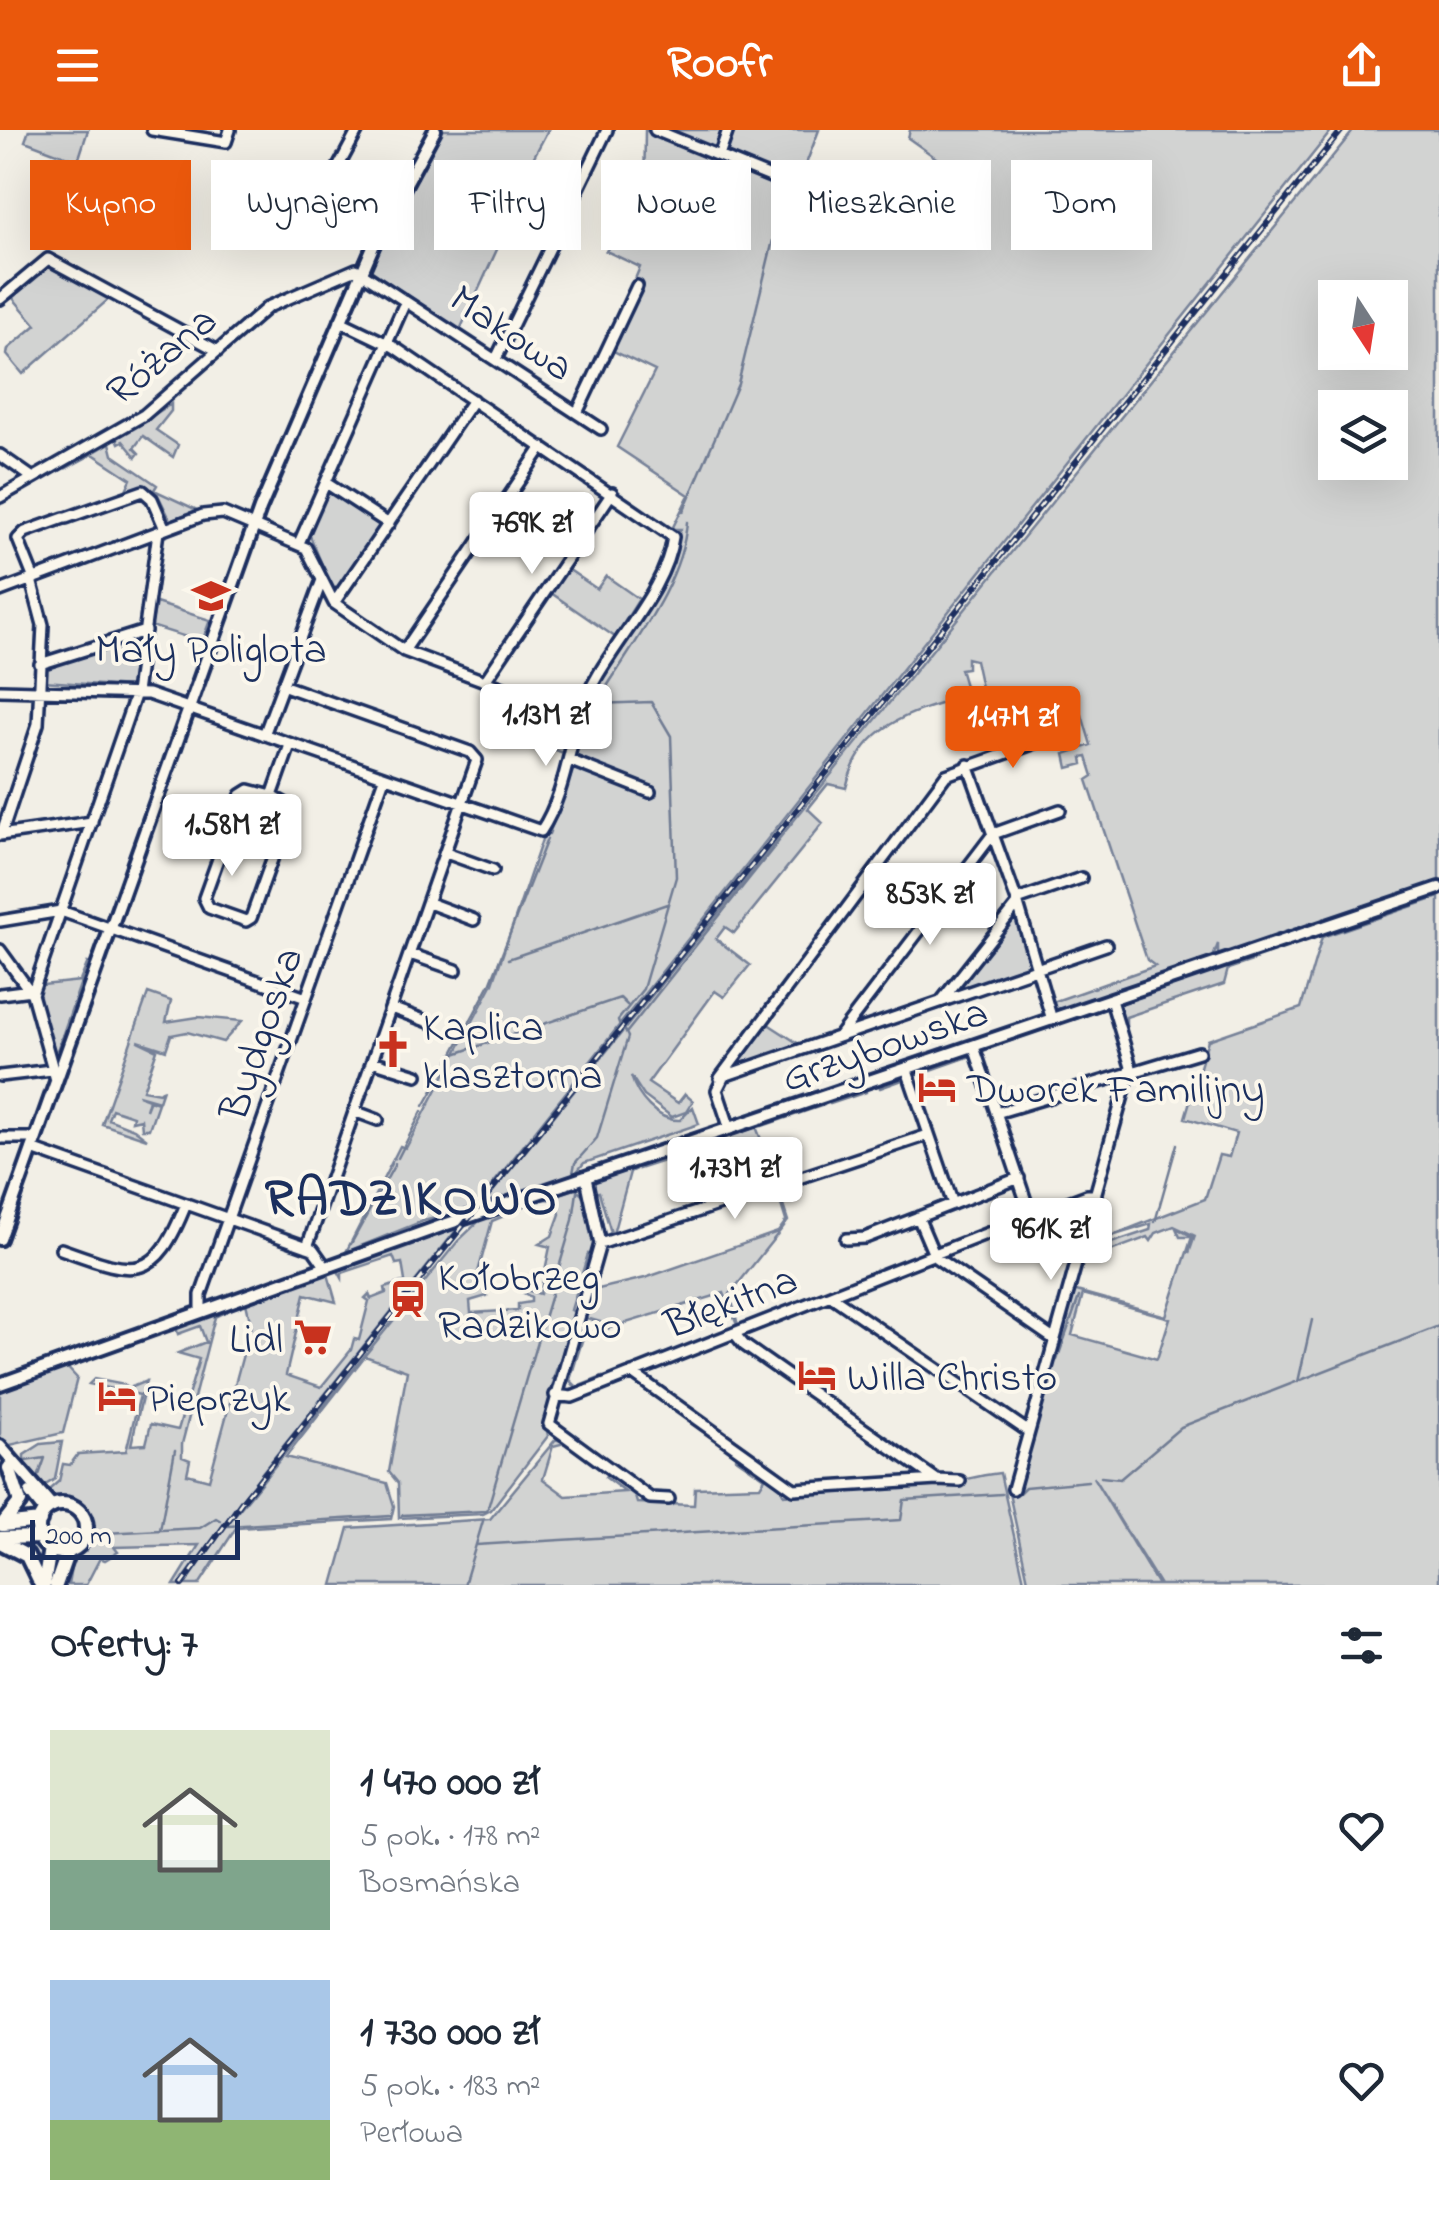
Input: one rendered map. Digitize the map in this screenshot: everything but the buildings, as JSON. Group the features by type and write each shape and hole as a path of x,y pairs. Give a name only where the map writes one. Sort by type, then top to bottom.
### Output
{"main road":[{"path":"1,1532 20,1498 4,1462"},
{"path":"1,1532 46,1513 73,1507 84,1520 84,1538 68,1551 56,1585"},
{"path":"42,1585 46,1513"},
{"path":"1,1532 68,1551"},
{"path":"1,1532 27,1556 42,1585"}],"street":[{"path":"152,130 226,142 230,130"},
{"path":"342,160 358,130"},
{"path":"0,1239 54,1075 254,524 362,271 435,130"},
{"path":"496,359 608,130"},
{"path":"655,130 771,177"},
{"path":"719,156 728,130"},
{"path":"0,299 48,260 218,351"},
{"name":"Różana","path":"0,497 144,416 261,312 288,296 352,270 362,271"},
{"name":"Makowa","path":"362,271 601,429"},
{"name":"Makowa","path":"576,413 637,286"},
{"path":"299,543 402,307"},
{"path":"0,690 136,693 541,832 569,760 579,716 657,579 672,535 386,342 340,321"},
{"path":"334,603 473,400"},
{"path":"404,651 542,447"},
{"path":"0,455 33,478"},
{"path":"326,483 388,524"},
{"path":"31,992 61,911 92,822 136,693 162,531 152,499 143,491 20,536 42,620 38,724 0,835 92,822"},
{"path":"484,682 612,493"},
{"path":"0,591 32,576 216,512 299,543 312,555 334,603 404,651 579,716"},
{"path":"264,735 322,580"},
{"path":"40,664 146,631"},
{"path":"282,686 474,754 477,766 306,1247"},
{"path":"730,1129 717,1090 720,1078 946,775 1041,740"},
{"path":"272,796 290,744"},
{"path":"569,760 650,792"},
{"path":"968,765 1018,902 1052,1020"},
{"name":"Bydgoska","path":"201,1310 201,1294 384,778"},
{"path":"249,790 272,796 286,804 289,812 251,918 246,921 209,908 204,898 242,795 249,790"},
{"path":"837,1038 993,834 1060,810"},
{"path":"446,853 493,870"},
{"path":"940,1002 1018,902 1081,878"},
{"name":"Grzybowska","path":"3,1380 324,1266 1439,888"},
{"path":"429,903 474,920"},
{"path":"0,921 61,911 306,998"},
{"path":"720,1078 1106,945"},
{"path":"0,950 31,992 54,1075"},
{"path":"410,954 456,970"},
{"path":"0,994 31,992"},
{"path":"1013,1488 1130,1072 1111,1000"},
{"path":"391,1008 429,1022"},
{"path":"974,1047 1032,1216"},
{"path":"996,1112 1199,1052"},
{"path":"372,1061 418,1075"},
{"path":"907,1070 953,1204"},
{"path":"0,1076 54,1075"},
{"path":"354,1111 378,1120"},
{"path":"600,1244 928,1135"},
{"path":"0,1138 34,1144 228,1220 317,1250 324,1266"},
{"path":"586,1178 600,1244 548,1421 554,1432 650,1498 668,1499"},
{"path":"846,1239 865,1238 1019,1178"},
{"name":"Błękitna","path":"555,1395 572,1398 1086,1194 1096,1195"},
{"path":"0,1199 14,1200"},
{"path":"61,1249 118,1269 138,1267 166,1250 186,1204"},
{"path":"918,1217 934,1255 1055,1340"},
{"path":"831,1296 1029,1432"},
{"path":"735,1334 744,1345 937,1480"},
{"path":"632,1373 790,1487 960,1481"},
{"path":"0,1446 46,1513"},
{"path":"4,1462 46,1513"}],"shaded area":[{"path":"29,130 88,130 78,160 25,141"},
{"path":"442,130 548,130 532,160 434,160 434,250 497,250 460,330 369,269 379,250 414,250 414,183"},
{"path":"645,130 718,160 645,160"},
{"path":"665,130 819,130 808,160 771,160 771,174 751,166 751,160 738,160"},
{"path":"910,130 1332,130 473,1209 423,1221 346,1252 400,1146 406,1148 493,983 590,699 681,529 672,529 689,495 617,447 655,371 609,349 640,286 635,279 640,267 606,251 751,250 751,173 771,182 771,250 991,250 991,160 939,160 908,138"},
{"path":"1354,130 1439,130 1439,885 1218,958 1218,944 1211,963 1056,1013 1050,1003 1155,966 1147,960 1087,780 1093,776 1087,757 1082,758 1083,764 1068,768 1065,754 1091,745 1082,715 997,688 982,692 975,660 967,658 967,668 960,669 968,696 908,715 876,735 853,766 846,788 828,784 808,809 823,823 734,933 725,927 716,939 750,965 724,997 715,991 648,1083 678,1103 685,1094 693,1101 686,1112 672,1117 644,1096 631,1076 638,1092 656,1112 680,1120 693,1107 699,1124 584,1163 575,1174 481,1206"},
{"path":"47,266 109,299 23,374 7,355 8,349 36,325 12,297 0,306"},
{"path":"171,404 171,411 156,430 178,445 173,457 143,436 134,448 139,453 136,457 123,441 119,443 117,438"},
{"path":"110,443 113,455 157,485 154,490 197,510 165,522 169,517 157,493 138,487 126,490 131,479 93,454 65,469"},
{"path":"327,488 383,525 340,587 333,591 308,531"},
{"path":"565,567 597,589 606,576 639,599 615,637 551,593 545,596"},
{"path":"156,603 210,620 202,642 151,626"},
{"path":"140,635 135,684 130,687 43,681 46,666"},
{"path":"501,692 574,719 569,744 561,745 568,748 569,755 493,728 505,695"},
{"path":"1439,897 1439,1585 1160,1585 1093,1477 1158,1585 1029,1585 1007,1484 1009,1491 1016,1491 1073,1290 1166,1316 1192,1237 1180,1237 1176,1228 1193,1237 1189,1253 1195,1236 1174,1226 1156,1233 1151,1241 1148,1237 1105,1253 1106,1258 1096,1248 1150,1230 1151,1224 1099,1240 1088,1237 1091,1229 1095,1230 1094,1237 1108,1237 1205,1199 1219,1155 1229,1157 1236,1133 1185,1118 1208,1040 1301,1008 1322,937","holes":["1083,1294 1170,1318 1157,1359 1072,1335"]},
{"path":"1016,912 1033,968 960,992 957,986"},
{"path":"1250,956 1255,960 1228,969 1224,984 1126,1017 1126,1023 1118,1011 1123,1000"},
{"path":"88,962 53,1062 37,998 40,976 43,985 80,981"},
{"path":"148,993 171,1001 166,1022 198,1017 242,1021 223,1042 187,1032 171,1035 166,1050 138,1041 157,1050 143,1090 159,1093 163,1089 159,1101 138,1095 149,1099 146,1110 150,1100 158,1103 149,1129 142,1129 141,1119 132,1121 133,1116 112,1109 108,1119 147,1139 102,1124"},
{"path":"765,1022 802,1046 734,1070 732,1068"},
{"path":"755,1124 762,1142 673,1172 676,1157 639,1169 640,1163"},
{"path":"629,1167 634,1170 630,1172 613,1234 683,1211 684,1215 612,1236 599,1192 593,1193 592,1187 598,1177"},
{"path":"575,1189 591,1208 594,1255 588,1254 571,1310 577,1313 553,1379 556,1380 545,1419 548,1436 491,1510 483,1514 399,1518 398,1483 389,1472 407,1371 365,1356 286,1457 387,1483 394,1506 391,1519 236,1528 199,1585 185,1585 225,1527 458,1241 480,1220 521,1209 492,1221 477,1276 483,1278 487,1296 470,1301 471,1313 518,1310 518,1304 531,1302 531,1297 511,1286 540,1294 550,1247 539,1244 552,1236 560,1214 556,1200 544,1199"},
{"path":"778,1190 788,1221 730,1294 739,1329 730,1328 737,1325 724,1293 600,1331 586,1328 570,1380 577,1387 602,1377 602,1381 578,1391 568,1378 584,1324 599,1327 600,1322 586,1318 594,1290 645,1278 778,1232 786,1221 779,1198 771,1199 770,1193"},
{"path":"462,1223 261,1474 179,1585 174,1585 199,1545 114,1547 118,1552 105,1560 100,1558 86,1585 68,1585 71,1568 64,1566 88,1541 90,1520 75,1502 43,1495 59,1481 63,1464 70,1465 78,1454 126,1451 140,1395 89,1384 94,1379 125,1385 127,1389 146,1381 131,1445 146,1444 151,1424 178,1430 199,1359 178,1353 206,1342 200,1326 178,1334 176,1327 235,1307 215,1317 182,1444 182,1457 190,1460 187,1474 209,1480 251,1325 246,1303 328,1274 336,1302 305,1294 286,1375 321,1387 351,1350 354,1339 359,1340 369,1301 365,1298 386,1293 385,1288 405,1281 402,1263 396,1264 393,1256 342,1273 342,1278 338,1271"},
{"path":"64,1364 77,1378 63,1433 6,1446 0,1442 0,1390"},
{"path":"556,1439 565,1443 553,1446 543,1479 566,1496 625,1492 605,1477 608,1473 633,1490 637,1503 694,1505 695,1488 760,1486 765,1478 736,1458 737,1453 778,1482 784,1495 926,1482 927,1486 937,1485 1000,1473 1025,1585 333,1585 349,1528 490,1519"},
{"path":"62,1442 55,1479 39,1489 24,1467 24,1455 41,1444"}],"waterway":[{"path":"683,512 738,384 771,248"},
{"path":"620,1026 618,1020 643,989 676,877 671,736 651,702 596,704 664,593 683,546 687,522"},
{"path":"562,799 574,768"},
{"path":"549,834 559,806"},
{"path":"452,1055 491,982 547,839"},
{"path":"627,1032 779,841"},
{"path":"1428,898 1439,894"},
{"path":"1338,929 1423,900"},
{"path":"508,959 667,904"},
{"path":"1286,947 1331,931"},
{"path":"1220,956 1261,943"},
{"path":"1266,953 1281,948"},
{"path":"1121,1003 1253,958"},
{"path":"1126,988 1211,959"},
{"path":"1057,1011 1120,990"},
{"path":"439,1078 452,1055 620,998 627,1005"},
{"path":"1072,1020 1105,1009"},
{"path":"1018,1024 1041,1016"},
{"path":"1044,1029 1065,1022"},
{"path":"959,1044 1005,1028"},
{"path":"573,1173 575,1163 597,1138 628,1037 624,1029"},
{"path":"983,1051 1038,1031"},
{"path":"926,1055 954,1046"},
{"path":"914,1076 968,1057"},
{"path":"901,1064 918,1058"},
{"path":"862,1077 891,1067"},
{"path":"825,1090 856,1079"},
{"path":"880,1088 905,1079"},
{"path":"424,1106 436,1085"},
{"path":"806,1096 820,1092"},
{"path":"830,1104 866,1092"},
{"path":"762,1126 824,1105"},
{"path":"756,1113 774,1107"},
{"path":"398,1158 422,1111"},
{"path":"742,1118 751,1115"},
{"path":"587,1169 721,1125"},
{"path":"639,1166 753,1128"},
{"path":"1155,1222 1177,1144"},
{"path":"351,1244 395,1164"},
{"path":"602,1179 632,1168"},
{"path":"402,1515 487,1511 573,1220 577,1192"},
{"path":"1057,1360 1079,1297"},
{"path":"1298,1382 1312,1320"},
{"path":"1101,1477 1120,1479 1181,1427 1439,1326"},
{"path":"160,1530 175,1450"},
{"path":"25,1461 45,1458 39,1475"},
{"path":"1019,1493 1025,1487 1088,1481"},
{"path":"476,1545 901,1520 904,1500 1002,1494"},
{"path":"228,1526 391,1516"},
{"path":"105,1533 200,1528 216,1518 221,1521"},
{"path":"464,1585 483,1521"}],"railway":[{"path":"182,1585 243,1500 1342,130"}],"place":[{"name":"Mały Poliglota","path":"211,596"},
{"name":"Kaplica klasztorna","path":"393,1049"},
{"name":"Dworek Familijny","path":"937,1087"},
{"name":"Kołobrzeg Radzikowo","path":"408,1299"},
{"name":"Lidl","path":"313,1337"},
{"name":"Willa Christo","path":"817,1375"},
{"name":"Pieprzyk","path":"117,1396"}],"district":[{"name":"RADZIKOWO","path":"412,1196"}]}
